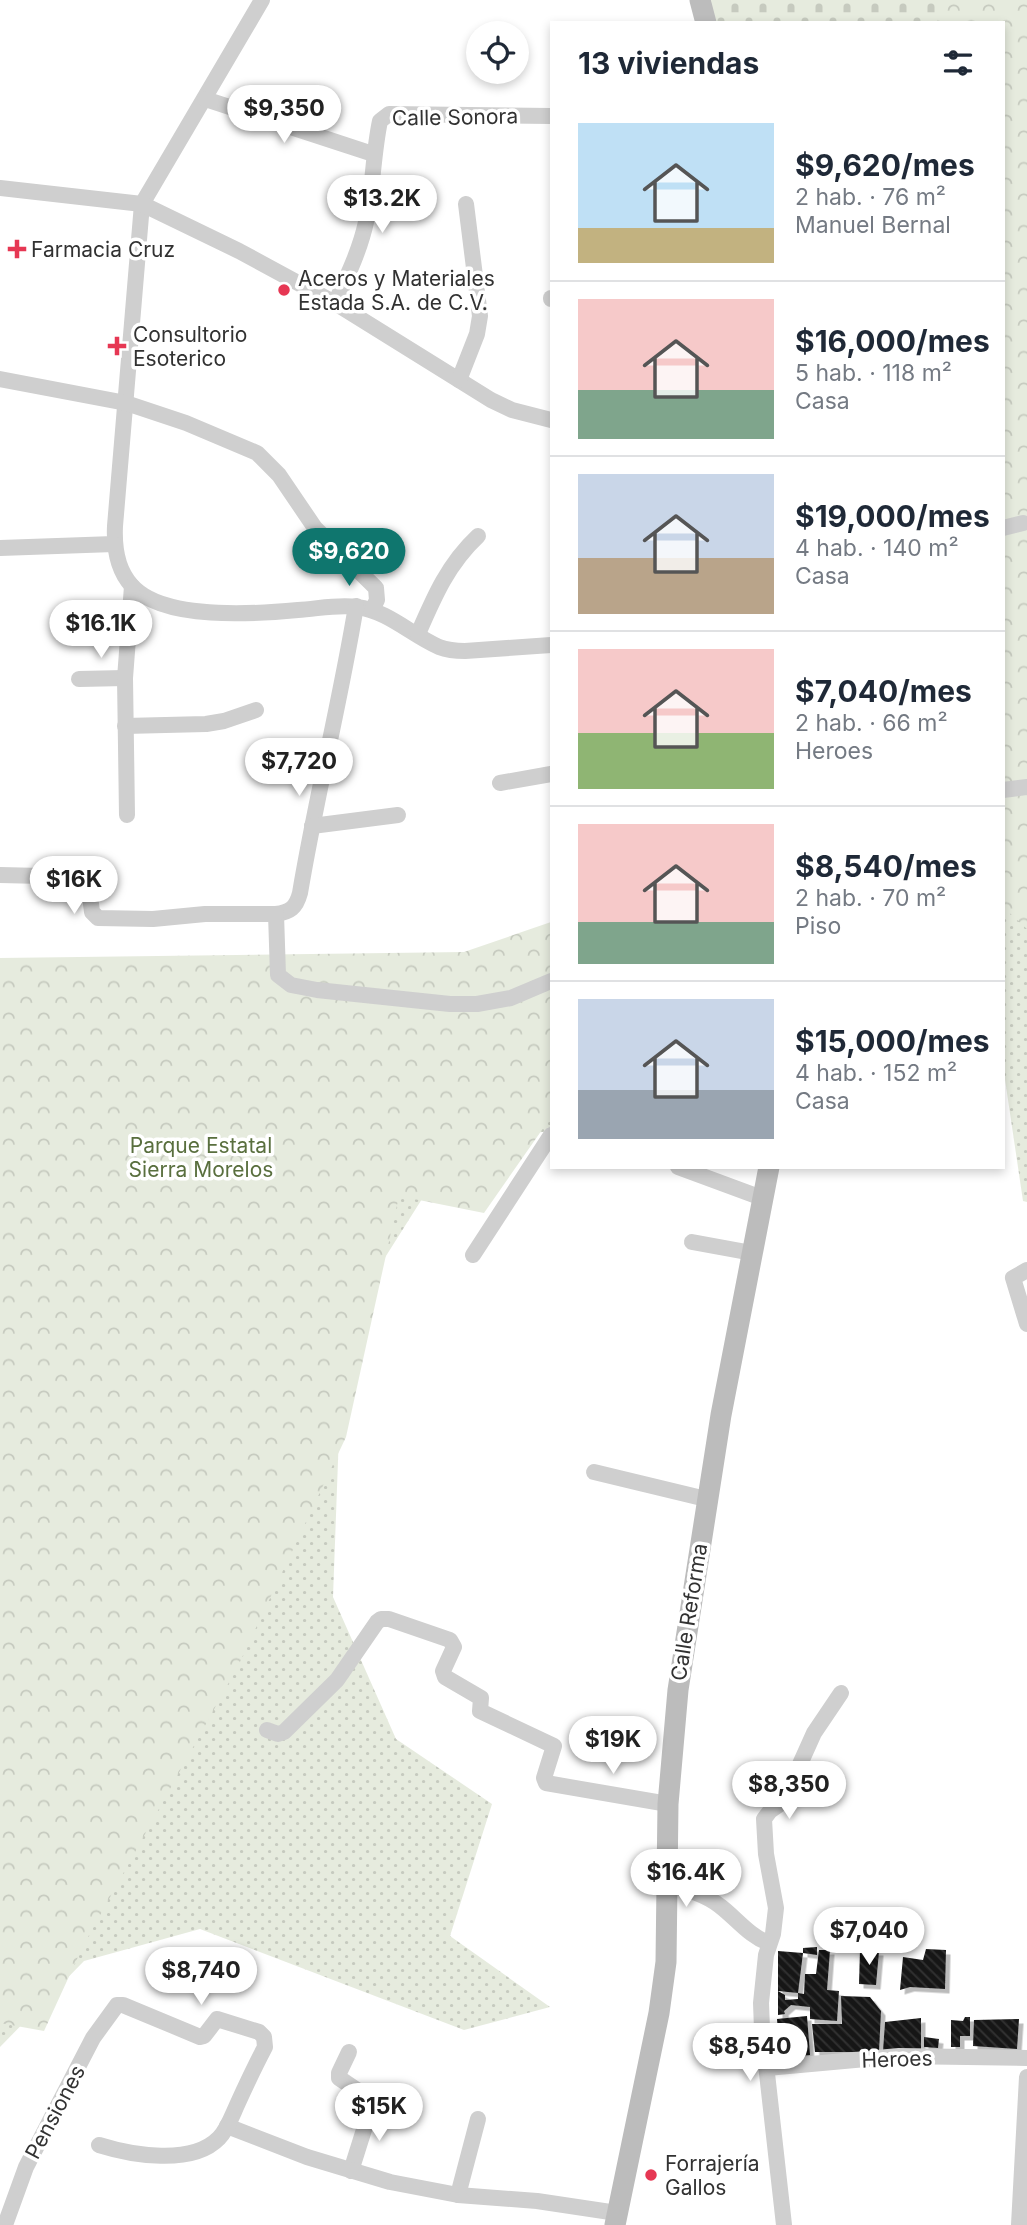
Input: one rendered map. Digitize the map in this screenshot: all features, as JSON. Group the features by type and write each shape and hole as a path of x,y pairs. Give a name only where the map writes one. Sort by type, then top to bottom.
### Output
{"street":[{"path":"262,0 142,204 114,544 118,560 132,586 149,600 173,607 259,613 356,607 372,610 439,647 465,652 550,645"},
{"path":"700,0 705,21"},
{"path":"205,99 373,154"},
{"name":"Calle Sonora","path":"335,303 365,226 373,154 380,121 389,114 550,116"},
{"path":"0,189 142,204 239,251 335,303 458,380 512,410 550,420"},
{"path":"458,380 477,334 480,316 466,204"},
{"path":"0,379 126,403 186,422 257,453 269,463 315,528 376,588 377,600 372,610"},
{"path":"1005,528 1023,523"},
{"path":"418,634 443,577 452,563 478,536"},
{"path":"0,548 114,544"},
{"path":"127,815 125,678 132,586"},
{"path":"0,875 84,877 88,880 92,912 98,918 153,919 205,914 276,914 286,912 297,904 356,607"},
{"path":"79,679 125,678"},
{"path":"125,726 215,723 256,710"},
{"path":"500,783 550,774"},
{"path":"1005,790 1027,787"},
{"path":"312,826 398,815"},
{"path":"276,914 278,975 291,985 450,1004 477,1004 511,998 550,981"},
{"path":"473,1255 549,1140"},
{"path":"683,1169 762,1198"},
{"name":"Calle Reforma","path":"617,2221 659,2013 666,1962 668,1804 678,1690 706,1499 769,1169"},
{"path":"692,1242 752,1253"},
{"path":"1020,1274 1027,1324"},
{"path":"594,1472 706,1499"},
{"path":"267,1730 278,1734 284,1732 337,1680 381,1619 389,1619 450,1640 454,1647 443,1671 445,1677 481,1698 480,1711 554,1746 544,1778 546,1783 668,1804"},
{"path":"763,1940 773,1934 776,1908 766,1854 764,1819 783,1802 810,1741 841,1693"},
{"path":"667,1884 718,1904 763,1940"},
{"path":"763,1940 761,2003 784,2225"},
{"name":"Pensiones","path":"5,2225 26,2167 93,2038 117,2004 200,2037 204,2036 217,2019 260,2032 265,2046 227,2126"},
{"path":"349,2052 339,2078 373,2101 351,2171"},
{"name":"Heroes","path":"767,2068 899,2056 1027,2058"},
{"path":"1019,2225 1024,2206 1027,2077"},
{"path":"458,2195 478,2119"},
{"path":"99,2145 141,2155 188,2153 207,2147 219,2138 227,2126 351,2171 390,2182 458,2195 537,2201 617,2221"}],"green space":[{"path":"711,0 1027,0 1027,929 1005,909 1005,21 713,21"},
{"path":"939,0 937,21 712,21 707,2"},
{"path":"1027,0 1027,1202 1023,1201 1005,1080 1005,21"},
{"name":"Parque Estatal Sierra Morelos","path":"550,922 550,1118 484,1213 399,1196 346,1437 238,1666 83,1946 44,2031 0,2023 0,958 464,952"},
{"name":"Parque Estatal Sierra Morelos","path":"0,991 550,998 550,1131 458,1142 343,1324 333,1597 396,1739 492,1804 450,1936 550,2007 464,2030 200,1929 84,1961 0,2047"}],"building":[{"path":"817,1947 817,1955 803,1953 803,1948"},
{"path":"926,1949 946,1950 945,1989 910,1987 900,1990 903,1957 923,1960"},
{"path":"819,1950 830,1950 827,1990 839,1991 837,2021 810,2019 810,2007 791,2005 784,2011 785,2014 778,2015 778,1991 785,1995 785,2000 798,1999 798,1993 804,1994 805,1974 816,1974"},
{"path":"860,1950 879,1951 876,1985 859,1984"},
{"path":"778,1951 803,1953 798,1993 778,1991"},
{"path":"841,1996 870,1997 881,2011 879,2052 815,2052 812,2024 842,2024"},
{"path":"807,2016 810,2055 780,2058 777,2019"},
{"path":"965,2017 970,2017 970,2036 960,2036 960,2047 951,2047 951,2020 963,2021"},
{"path":"921,2018 921,2051 883,2051 885,2022"},
{"path":"1019,2019 1017,2049 973,2046 974,2020"},
{"path":"924,2037 939,2039 938,2048 924,2047"}],"place":[{"name":"Farmacia Cruz","path":"17,249"},
{"name":"Aceros y Materiales Estada S.A. de C.V.","path":"284,290"},
{"name":"Consultorio Esoterico","path":"117,346"},
{"name":"Forrajería Gallos","path":"651,2175"}]}
